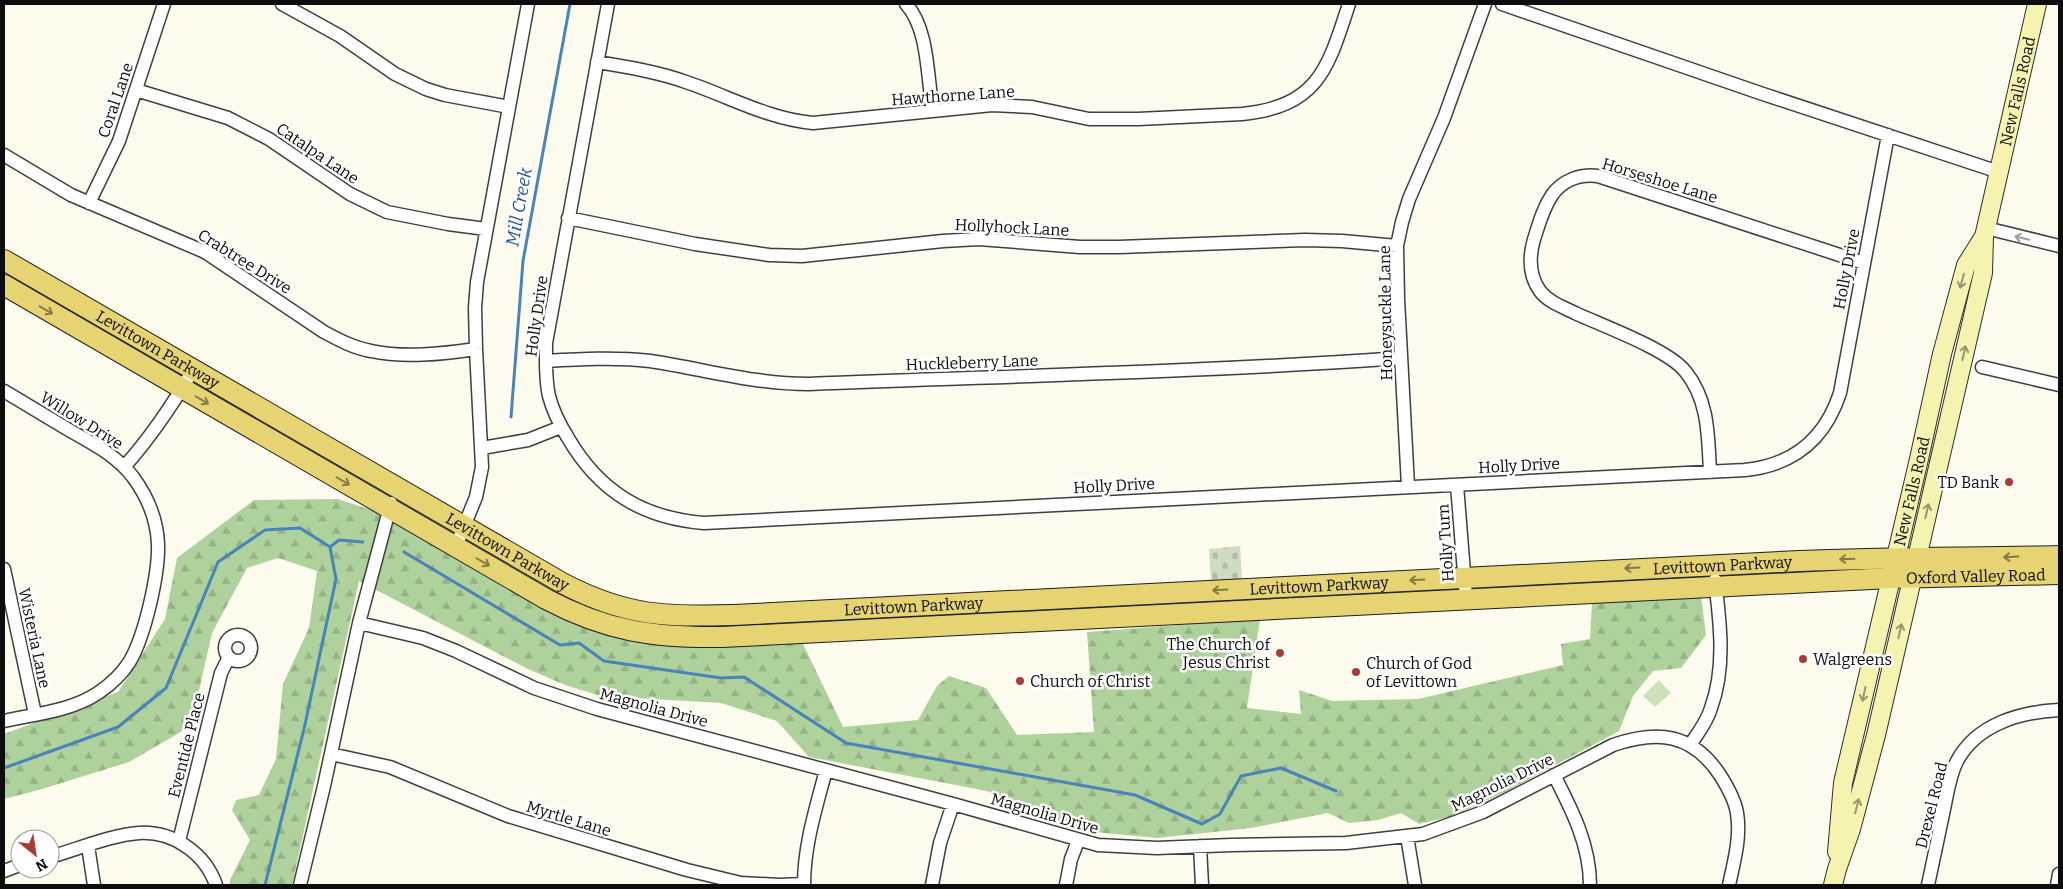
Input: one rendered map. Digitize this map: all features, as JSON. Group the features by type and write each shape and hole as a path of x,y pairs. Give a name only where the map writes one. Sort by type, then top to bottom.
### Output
{"main road":[{"name":"New Falls Road","path":"1835,877 1851,829 1874,744 1982,273 1985,233 2037,4"},
{"name":"New Falls Road","path":"1835,877 1843,783 1895,558 1949,327 1966,265 1985,233"},
{"name":"Levittown Parkway","path":"4,260 588,597 634,611 678,616 734,615 1464,577 1895,558 1914,568"},
{"name":"Levittown Parkway","path":"4,285 546,599 581,616 622,630 653,635 683,637 1891,578"},
{"name":"Oxford Valley Road","path":"1891,578 1914,568 2059,556"},
{"name":"Oxford Valley Road","path":"1914,568 2059,574"}],"street":[{"name":"Coral Lane","path":"89,203 119,141 164,4"},
{"path":"282,4 340,36 395,74 417,85 445,95 509,107"},
{"path":"456,546 480,484 482,448 476,349 476,299 479,265 528,4"},
{"name":"Holly Drive","path":"608,4 546,343 550,398 561,427 591,472 613,491 652,512 675,520 704,523 1757,469 1790,458 1805,448 1828,421 1840,393 1888,135"},
{"path":"906,4 912,11 922,36 933,111"},
{"name":"Hawthorne Lane","path":"597,62 636,68 686,82 754,108 797,122 813,124 992,105 1014,105 1089,119 1138,119 1257,112 1285,104 1304,93 1315,83 1331,57 1349,4"},
{"name":"Honeysuckle Lane","path":"1408,486 1396,268 1397,246 1409,199 1444,118 1485,4"},
{"path":"1502,4 1999,172"},
{"name":"Catalpa Lane","path":"136,90 228,118 269,139 350,194 387,212 448,224 486,229"},
{"name":"Crabtree Drive","path":"4,155 46,181 89,203 205,252 324,332 345,344 383,353 424,354 476,349"},
{"name":"Horseshoe Lane","path":"1710,472 1704,404 1694,382 1684,370 1663,354 1560,306 1548,299 1537,286 1530,266 1529,255 1543,212 1554,192 1574,177 1588,174 1598,176 1864,262"},
{"name":"Hollyhock Lane","path":"568,218 695,244 769,255 802,256 979,239 1119,247 1305,240 1397,246"},
{"path":"1985,233 2059,246"},
{"name":"Huckleberry Lane","path":"546,361 620,359 650,361 777,384 809,384 1014,376 1100,375 1401,358"},
{"path":"1982,367 2059,385"},
{"path":"124,467 141,448 193,370"},
{"name":"Willow Drive","path":"4,392 105,451 124,467 144,493 155,523 158,542 153,584 136,650 120,674 98,694 71,706 4,721"},
{"path":"482,448 528,440 561,427"},
{"name":"Holly Turn","path":"1457,485 1466,598"},
{"path":"302,885 358,623 395,486"},
{"path":"1690,745 1712,708 1718,680 1720,638 1714,565"},
{"name":"Wisteria Lane","path":"4,569 35,714"},
{"name":"Magnolia Drive","path":"358,623 423,638 534,688 563,698 1098,845 1124,847 1346,843 1423,834 1450,826 1483,812 1613,744 1635,737 1660,736 1690,745 1705,756 1726,784 1735,804 1738,829 1729,885"},
{"name":"Eventide Place","path":"179,841 221,673 228,657"},
{"name":"Drexel Road","path":"1928,885 1950,784 1956,763 1964,750 1976,737 1996,724 2032,713 2059,710"},
{"name":"Myrtle Lane","path":"331,754 390,767 508,816 687,870 741,883 804,885"},
{"path":"804,885 804,861 809,834 826,770"},
{"path":"1554,775 1579,827 1588,859 1590,885"},
{"path":"932,885 940,843 953,804"},
{"path":"60,854 139,833 162,835 179,841 202,859 216,885"},
{"path":"1408,836 1416,885"},
{"path":"1066,885 1071,860 1078,841"},
{"path":"88,846 94,885"},
{"path":"1200,846 1202,885"},
{"path":"2057,885 2059,874"}],"green space":[{"path":"338,499 380,513 648,642 766,641 803,644 843,727 918,720 937,686 949,676 986,688 1017,735 1094,732 1087,632 1260,619 1247,708 1301,714 1299,690 1332,701 1418,699 1563,665 1561,644 1590,639 1592,603 1701,596 1706,635 1681,668 1653,671 1633,696 1619,731 1509,790 1453,816 1419,824 1401,813 1378,820 1349,823 1328,813 1251,828 1157,838 1073,830 987,791 809,757 777,721 721,703 601,696 565,685 528,669 359,581 292,885 230,885 230,880 250,840 232,810 236,800 259,795 276,759 283,684 309,628 317,571 278,558 247,568 212,633 191,726 129,762 4,799 4,734 118,692 165,619 177,558 254,500"},
{"path":"1240,546 1242,580 1211,582 1209,549"},
{"path":"1659,680 1671,693 1655,707 1643,696"}],"waterway":[{"name":"Mill Creek","path":"511,417 523,261 570,4"},
{"path":"4,768 118,727 166,688 218,562 265,530 300,528 330,547 336,579 304,729 265,885"},
{"path":"330,547 339,540 363,542"},
{"path":"404,552 560,645 579,643 604,661 721,678 744,677 846,743 1135,795 1202,824 1220,814 1241,776 1281,768 1336,791"}],"place":[{"name":"TD Bank","path":"2009,482"},
{"name":"The Church of Jesus Christ","path":"1280,653"},
{"name":"Walgreens","path":"1803,659"},
{"name":"Church of God of Levittown","path":"1356,672"},
{"name":"Church of Christ","path":"1020,681"}]}
